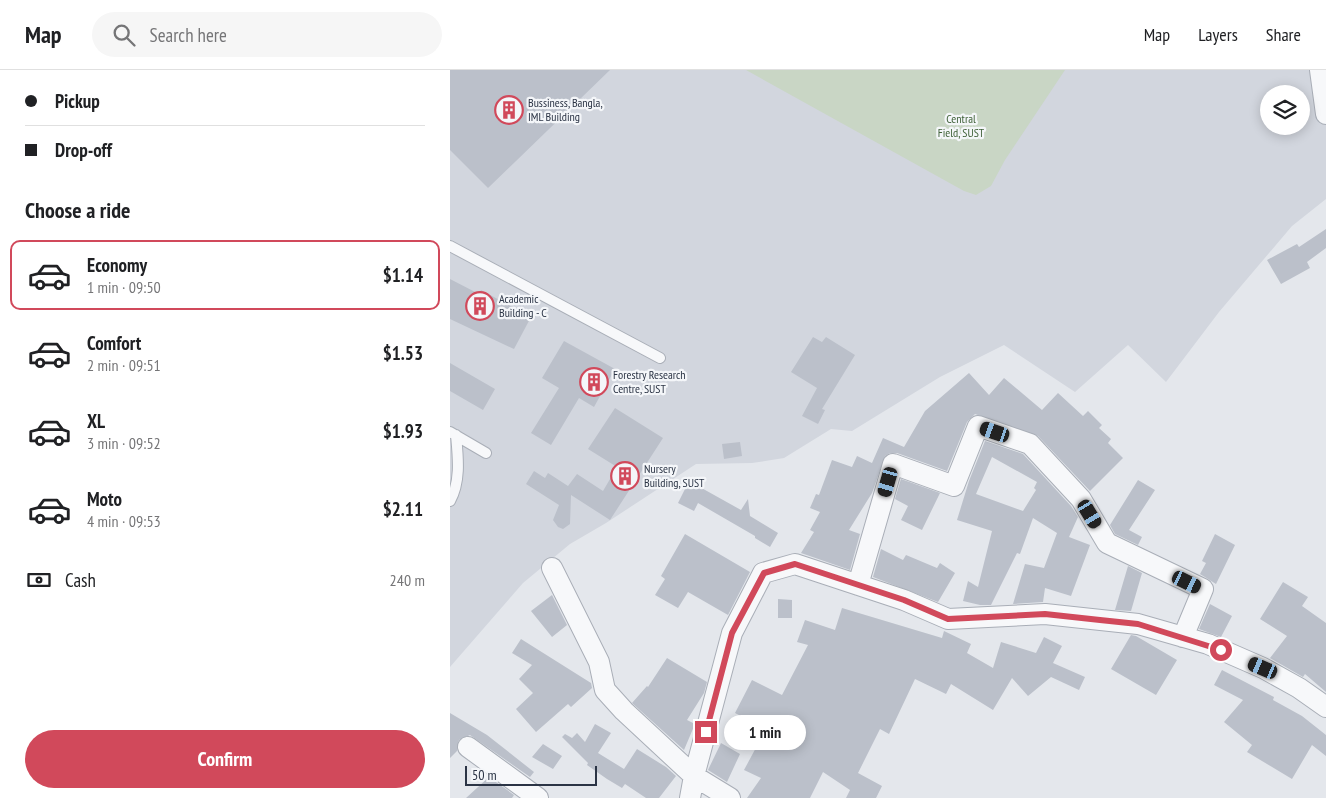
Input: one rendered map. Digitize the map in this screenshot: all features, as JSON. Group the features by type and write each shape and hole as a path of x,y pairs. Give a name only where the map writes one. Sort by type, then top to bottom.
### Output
{"street":[{"path":"1320,70 1326,114"},
{"path":"858,585 893,464 954,486 978,426 1030,444 1081,499 1107,543 1203,590 1183,637"},
{"path":"690,798 694,776 732,633 764,573 795,564 904,600 948,619 1045,614 1138,624 1208,644 1263,668 1326,707"},
{"path":"552,568 599,662 605,690 624,711 694,776 730,798"},
{"path":"468,747 538,798"}],"lane":[{"path":"450,246 660,358"},
{"path":"453,433 486,453"},
{"path":"450,501 455,492 458,467 453,433"}],"shaded area":[{"path":"450,70 1326,70 1326,199 1292,226 1219,312 1166,382 1128,345 1075,392 1004,345 940,377 852,431 831,429 784,458 752,463 696,464 606,523 570,544 523,583 450,667"}],"green space":[{"name":"Central Field, SUST","path":"746,70 1065,70 1005,160 991,186 976,195 964,191"}],"building":[{"name":"Bussiness, Bangla, IML Building","path":"450,70 610,70 488,188 450,150"},
{"path":"1326,229 1326,248 1307,262 1310,268 1281,284 1267,260 1297,244 1299,247"},
{"name":"Academic Building - C","path":"450,279 479,294 481,290 531,317 514,349 450,319"},
{"path":"813,337 822,342 826,337 855,355 822,409 825,410 818,424 802,416 817,388 791,372"},
{"path":"564,341 615,369 594,407 579,398 551,445 531,433 559,388 542,378"},
{"path":"450,363 495,389 483,410 450,391"},
{"path":"969,373 989,395 1004,378 1042,410 1058,393 1083,416 1088,411 1102,425 1099,428 1111,439 1108,443 1123,458 1090,491 1038,436 975,414 967,422 947,471 897,453 890,453 885,456 872,493 849,530 860,534 850,570 801,553 814,532 810,530 820,512 810,508 816,494 819,495 832,460 852,467 857,456 872,463 883,438 904,447 925,411"},
{"name":"Nursery Building, SUST","path":"615,408 663,438 610,520 571,495 570,524 563,529 558,527 553,520 559,505 526,484 534,471 545,478 548,473 568,486 577,474 603,491 617,467 588,449"},
{"path":"985,441 1023,454 1071,506 1078,517 1069,537 1090,545 1071,596 1045,588 1043,602 1013,604 1025,564 1044,568 1057,533 1033,518 1020,554 1017,553 991,605 980,605 963,601 968,581 978,587 992,531 957,520 969,481","holes":["992,457 1037,482 1034,488 1036,490 1023,511 976,494"]},
{"path":"740,442 742,456 724,459 722,444"},
{"path":"901,479 940,493 922,530 901,520 908,506 895,499"},
{"path":"1138,480 1155,490 1129,530 1142,537 1138,545 1115,534 1110,525"},
{"path":"689,481 741,510 748,499 750,516 778,533 770,547 755,538 755,536 698,503 694,511 678,503"},
{"path":"685,534 750,572 728,615 688,592 678,608 655,595 665,579 661,576"},
{"path":"1215,534 1235,545 1216,584 1200,574 1206,563 1202,561"},
{"path":"881,549 903,560 906,555 937,568 940,563 955,573 938,602 873,577"},
{"path":"1128,566 1142,573 1131,611 1115,610"},
{"path":"1283,582 1308,597 1302,606 1326,623 1326,692 1305,674 1303,677 1270,658 1287,636 1260,619"},
{"path":"552,595 567,625 552,637 531,611"},
{"path":"778,599 792,600 792,618 778,618"},
{"path":"1210,604 1232,616 1221,637 1199,629"},
{"path":"842,608 942,638 944,631 971,644 967,653 993,668 1001,642 1036,653 1044,637 1062,646 1053,663 1085,677 1079,690 1051,677 1028,696 1012,678 993,710 951,684 946,694 915,679 889,734 880,729 858,773 882,786 876,798 846,798 850,790 823,772 810,798 747,798 761,778 744,770 766,729 735,713 752,680 782,695 808,645 797,642 805,620 835,630"},
{"path":"1131,635 1136,636 1177,660 1156,695 1111,669"},
{"path":"521,639 591,683 592,688 571,707 568,704 536,732 516,709 533,693 519,679 532,665 512,653"},
{"path":"667,658 707,682 704,693 687,720 695,724 684,750 632,703 648,687"},
{"path":"1222,670 1274,697 1273,700 1302,716 1326,735 1326,756 1312,745 1292,779 1247,752 1252,745 1224,722 1243,700 1214,685"},
{"path":"450,713 487,735 534,772 530,777 470,735 459,740 457,751 450,758"},
{"path":"595,724 611,733 598,753 624,769 637,749 666,767 676,776 659,798 646,798 625,784 622,788 607,779 587,765 588,763 562,737 565,734 572,738 577,733 585,742"},
{"path":"721,743 740,754 727,782 708,770"},
{"path":"543,744 562,756 553,769 532,757"},
{"path":"489,777 514,795 512,798 466,798"}],"place":[{"name":"Bussiness, Bangla, IML Building","path":"509,110"},
{"name":"Academic Building - C","path":"480,306"},
{"name":"Forestry Research Centre, SUST","path":"594,382"},
{"name":"Nursery Building, SUST","path":"625,476"}],"route":[{"path":"706,732 732,633 764,573 795,564 904,600 948,619 1045,614 1138,624 1208,644 1221,650"}]}
